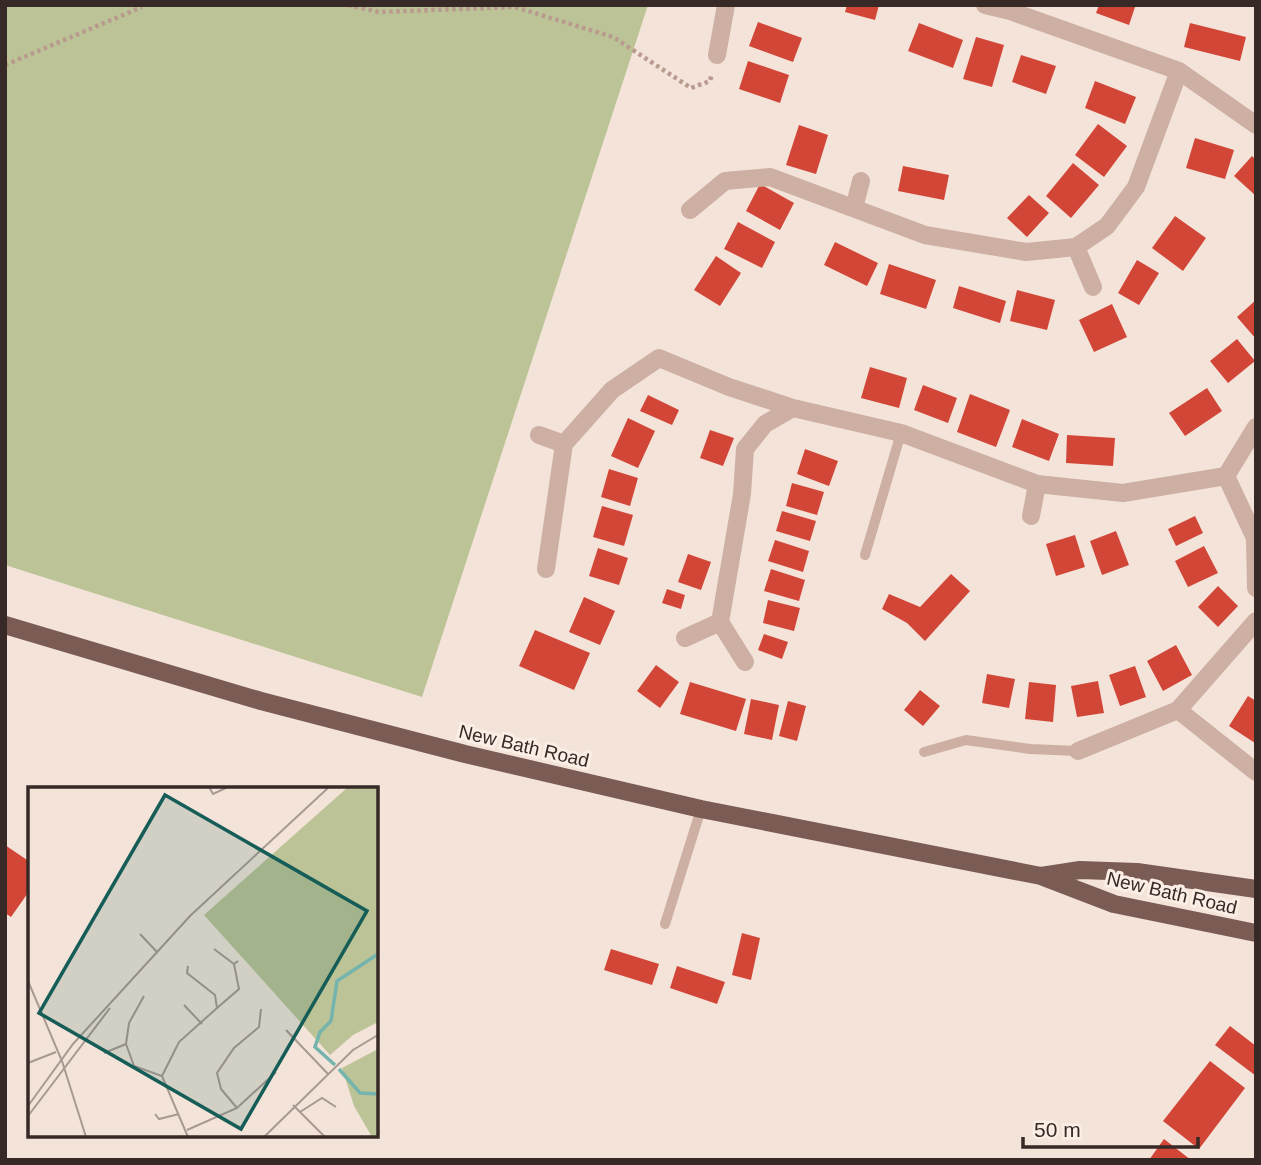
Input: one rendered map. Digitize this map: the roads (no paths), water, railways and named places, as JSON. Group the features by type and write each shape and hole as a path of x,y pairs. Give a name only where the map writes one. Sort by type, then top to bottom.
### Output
{"main road":[{"name":"New Bath Road","path":"5,625 261,701 465,754 701,809 1041,877 1114,904 1256,933"},
{"name":"New Bath Road","path":"1041,877 1080,870 1137,872 1256,889"}],"street":[{"path":"717,55 726,5"},
{"path":"985,5 1011,8 1179,71 1256,125"},
{"path":"690,210 725,181 770,177 925,234 1026,252 1076,247 1107,226 1136,187 1179,71"},
{"path":"854,208 861,181"},
{"path":"1076,247 1093,288"},
{"path":"546,569 564,444 612,390 659,358 729,387 793,408 901,433 1037,484 1123,494 1226,475 1256,427"},
{"path":"745,662 720,622 742,494 745,449 765,424 793,408"},
{"path":"539,435 564,444"},
{"path":"1226,475 1255,538 1256,588"},
{"path":"1031,516 1037,484"},
{"path":"1078,751 1178,710 1256,621"},
{"path":"685,638 720,622"},
{"path":"1178,710 1256,772"}],"lane":[{"path":"864,555 901,433"},
{"path":"924,752 966,740 1030,749 1078,751"},
{"path":"665,924 701,809"}]}
